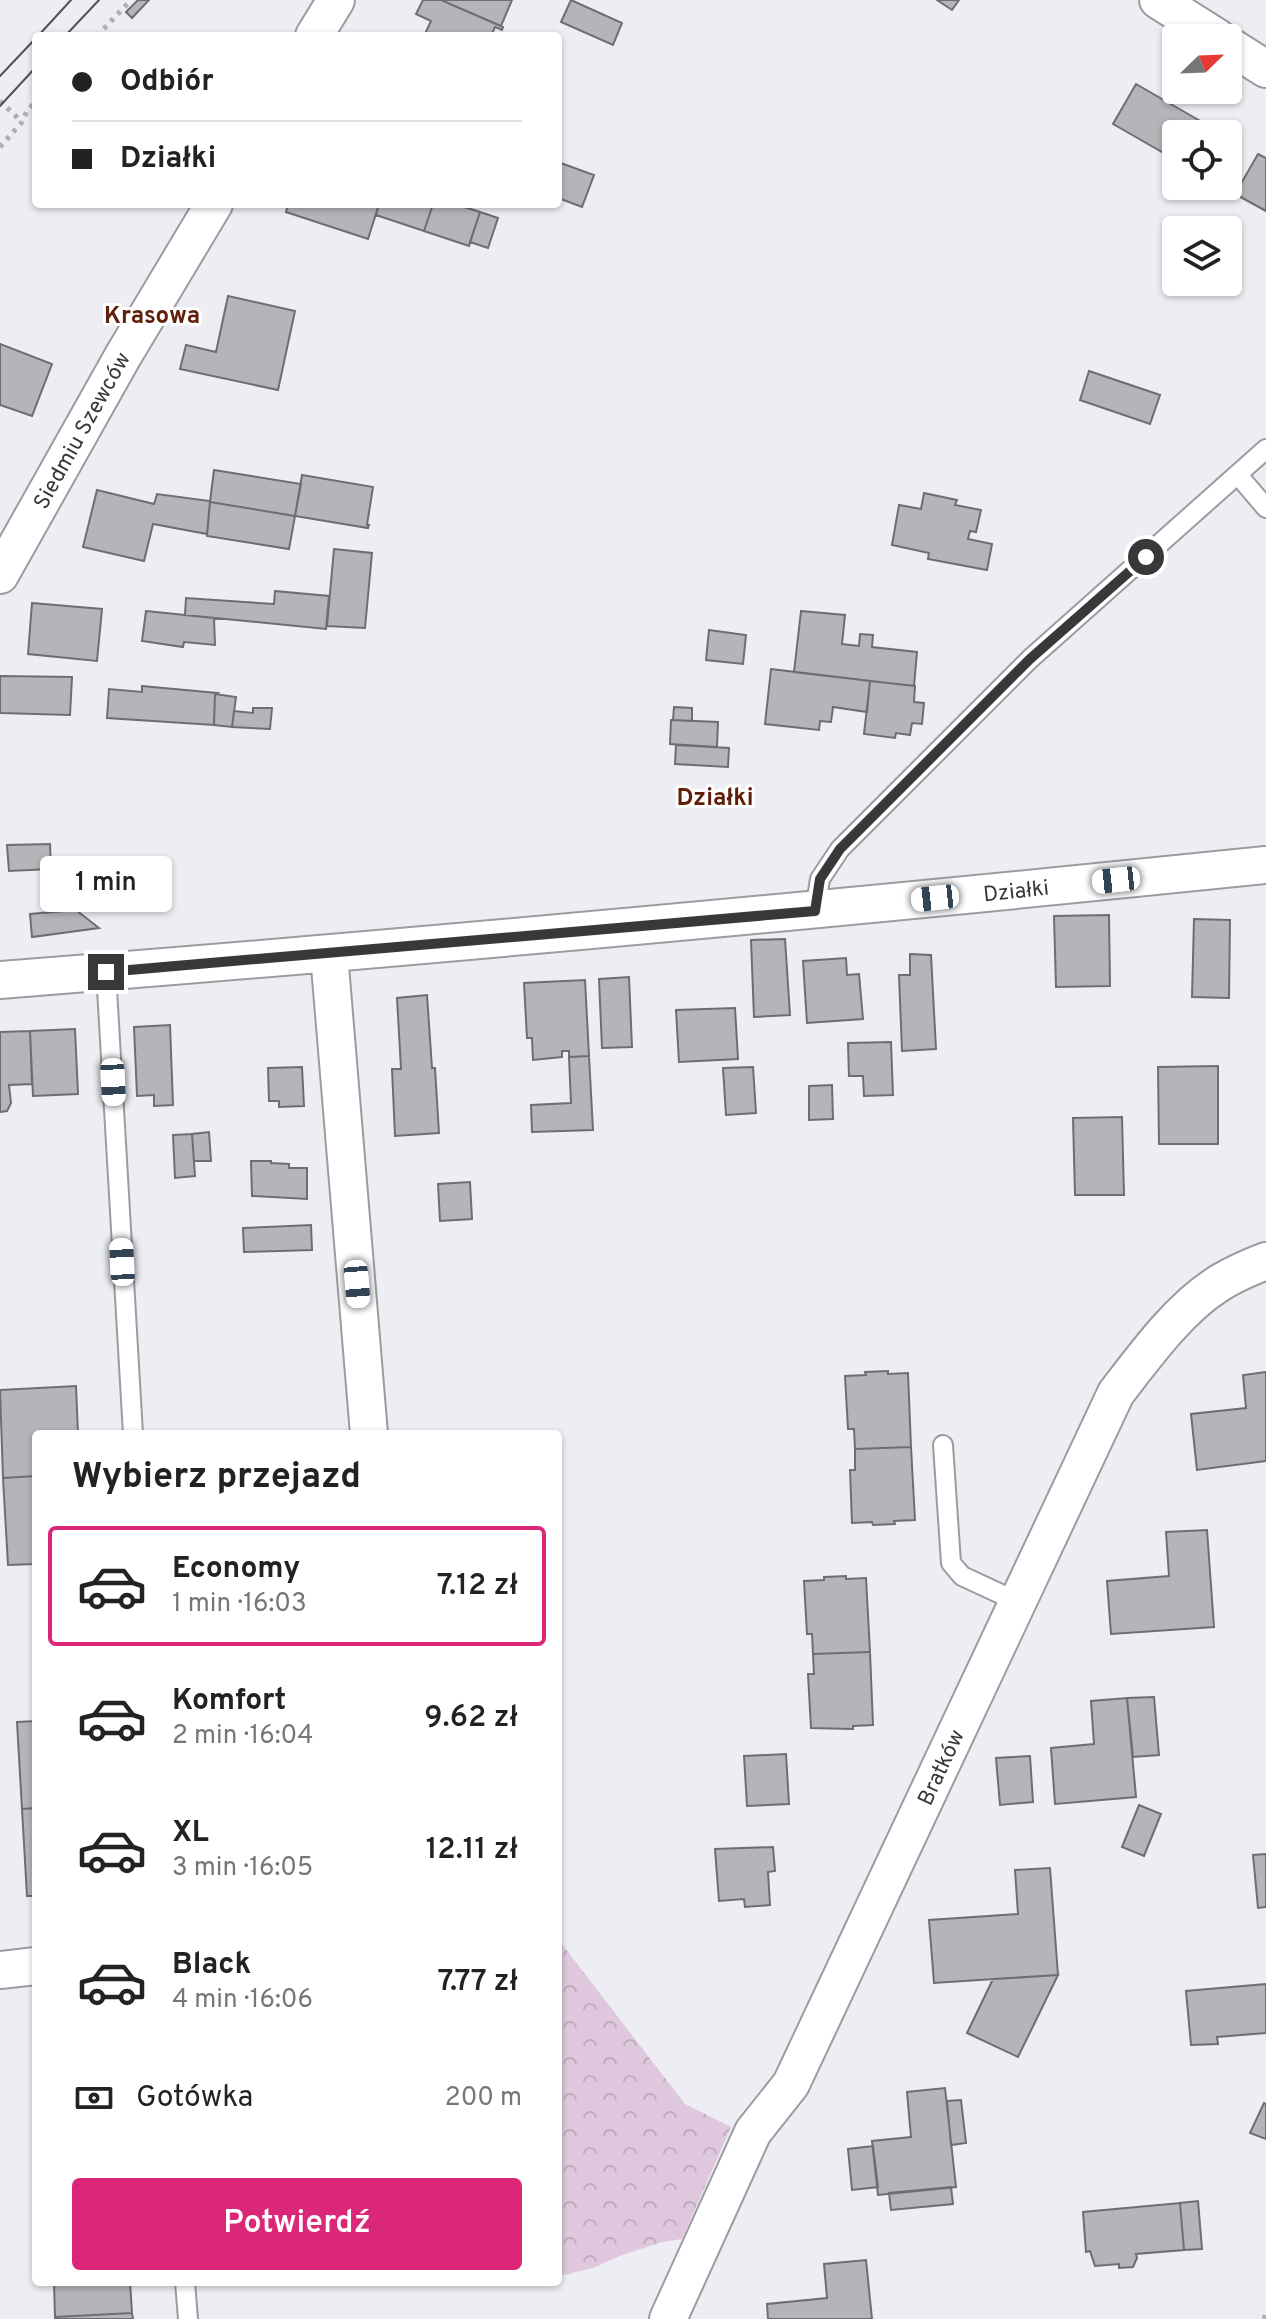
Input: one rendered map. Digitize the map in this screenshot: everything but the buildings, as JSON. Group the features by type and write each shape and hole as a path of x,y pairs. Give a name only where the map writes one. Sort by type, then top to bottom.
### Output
{"street":[{"path":"316,32 336,0"},
{"path":"1158,0 1196,24"},
{"path":"1242,54 1266,69"},
{"name":"Siedmiu Szewców","path":"0,575 123,356 212,208"},
{"name":"Działki","path":"0,980 815,911 1266,865"},
{"path":"329,954 369,1430"},
{"name":"Bratków","path":"668,2319 753,2132 791,2084 1116,1393 1150,1349 1213,1287 1266,1261"},
{"path":"0,1970 32,1966"}],"lane":[{"path":"815,911 820,879 840,849 1030,659 1266,449"},
{"path":"1238,475 1266,508"},
{"path":"106,972 133,1430"},
{"path":"943,1445 951,1563 962,1576 1018,1602"},
{"path":"185,2286 188,2319"}],"path":[{"path":"101,32 131,0"},
{"path":"0,101 22,122"},
{"path":"0,147 32,105"}],"green space":[{"path":"562,1944 685,2104 731,2127 682,2239 622,2255 593,2268 562,2275"}],"tram line":[{"path":"42,32 71,0"},
{"path":"69,32 99,0"},
{"path":"0,76 32,42"},
{"path":"0,106 32,71"}],"district":[{"name":"Krasowa","path":"152,315"},
{"name":"Działki","path":"715,797"}],"route":[{"path":"106,972 815,911 820,879 840,849 1030,659 1146,557"}]}
